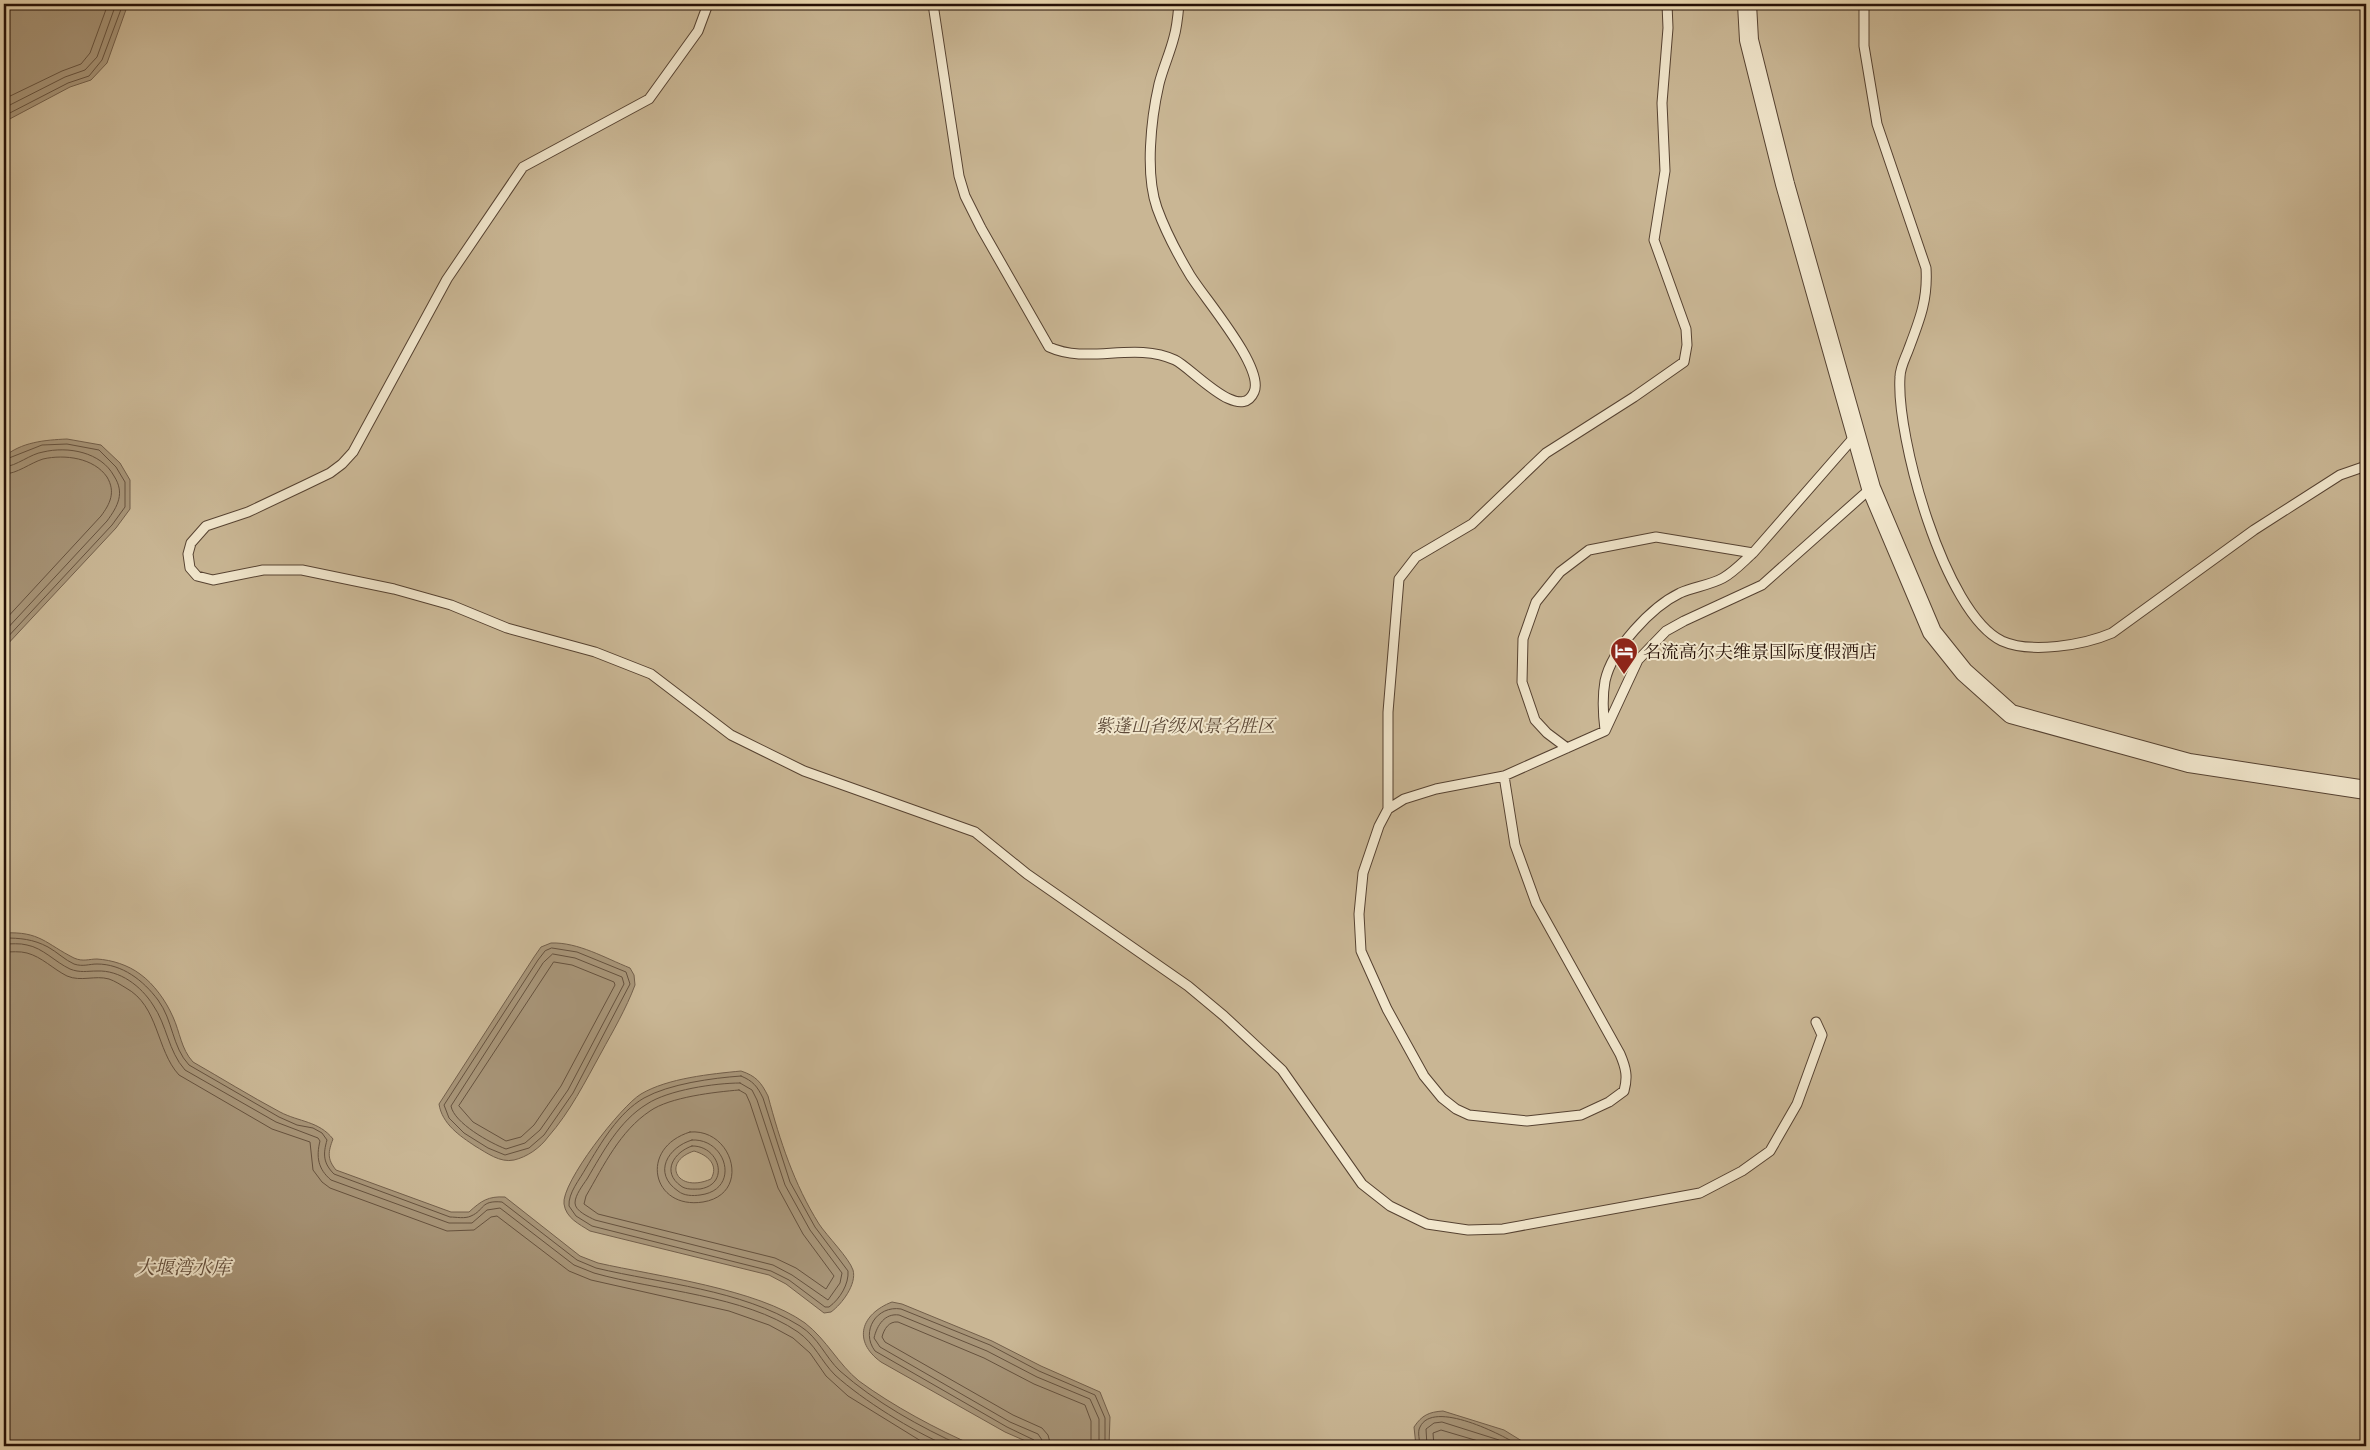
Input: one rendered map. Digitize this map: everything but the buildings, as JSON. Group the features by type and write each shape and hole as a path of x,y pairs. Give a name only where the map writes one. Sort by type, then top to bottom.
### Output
{"street":[{"path":"1747,4 1748,40 1795,221 1856,436 1872,488 1932,632 1964,672 2011,714 2189,763 2366,790"}],"lane":[{"path":"708,4 698,31 649,99 523,167 447,279 348,458 330,473 304,486 248,512 206,526 196,535 188,554 190,568 197,576 213,580 262,570 302,570 394,589 451,605 506,628 595,652 651,674 731,735 804,772 975,832 1027,874 1188,986 1224,1016 1282,1070 1362,1184 1390,1206 1428,1224 1468,1230 1503,1229 1700,1193 1708,1189 1742,1171 1770,1151 1798,1104 1822,1036 1816,1022"},
{"path":"933,4 959,176 965,196 996,256 1049,347 1062,353 1075,355 1130,352 1172,358 1184,365 1226,400 1240,403 1246,401 1254,393 1256,383 1254,372 1238,344 1191,276 1157,208 1153,189 1151,145 1158,93 1174,36 1179,4"},
{"path":"1504,776 1515,845 1536,903 1626,1068 1627,1076 1624,1091 1609,1102 1581,1115 1528,1121 1469,1115 1456,1109 1442,1098 1424,1076 1373,981 1361,950 1358,914 1363,873 1379,826 1388,809 1388,712 1398,579 1416,557 1472,524 1546,453 1634,397 1684,362 1687,345 1686,328 1654,240 1665,171 1662,103 1668,28 1667,4"},
{"path":"1864,4 1864,46 1877,124 1926,268 1926,302 1900,374 1901,405 1906,442 1934,540 1950,579 1969,608 1986,628 2001,640 2018,645 2038,647 2093,641 2112,633 2254,530 2340,475 2366,466"},
{"path":"1605,730 1602,711 1605,680 1630,635 1659,606 1680,594 1723,578 1753,554 1856,436"},
{"path":"1388,809 1404,799 1436,789 1504,776 1605,730 1638,660 1666,631 1684,620 1762,585 1872,488"},
{"path":"1567,748 1547,733 1535,720 1522,682 1523,639 1532,611 1536,602 1560,572 1589,550 1656,537 1753,554"}],"green space":[{"name":"紫蓬山省级风景名胜区","path":"4,4 2366,4 2366,1446 4,1446"}],"water":[{"path":"4,4 128,4 107,63 91,80 70,87 4,122"},
{"path":"67,439 101,445 120,463 130,480 130,509 116,528 4,648 4,457 26,445 42,441"},
{"name":"大堰湾水库","path":"4,933 35,936 74,958 114,962 140,974 155,988 167,1005 186,1052 193,1062 280,1112 315,1125 327,1133 333,1139 329,1155 336,1170 451,1212 469,1212 485,1200 494,1197 505,1197 580,1256 598,1263 706,1285 761,1301 785,1311 813,1330 859,1381 915,1416 975,1446 4,1446"},
{"path":"551,943 561,943 581,948 630,968 634,975 635,985 628,1003 589,1075 556,1127 533,1152 519,1159 509,1161 499,1159 458,1134 444,1118 439,1104 534,957 541,947"},
{"path":"741,1071 754,1077 763,1087 768,1096 789,1162 802,1193 819,1224 847,1259 853,1270 853,1281 848,1293 831,1312 824,1313 786,1284 769,1275 590,1231 574,1220 565,1209 566,1194 582,1163 607,1129 632,1101 641,1094 677,1080","holes":["694,1151 704,1155 711,1161 714,1169 711,1179 699,1183 689,1183 677,1175 678,1162 684,1156"]},
{"path":"892,1302 902,1304 992,1341 1041,1366 1100,1392 1110,1417 1109,1446 1037,1446 1005,1432 881,1362 866,1345 864,1329 873,1313"},
{"path":"1443,1411 1504,1430 1530,1446 1416,1446 1414,1427 1417,1423 1426,1415"}],"place":[{"name":"名流高尔夫维景国际度假酒店","path":"1624,675"}]}
